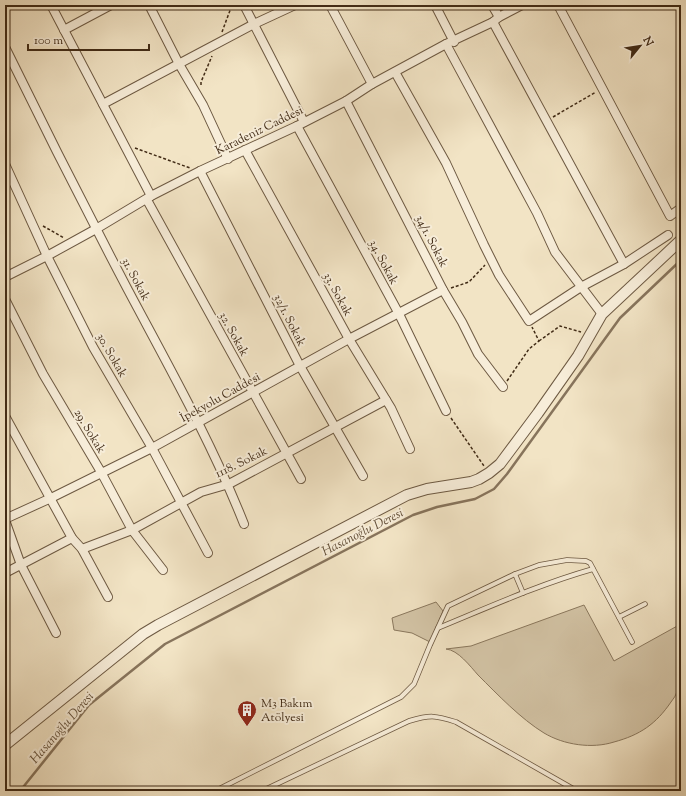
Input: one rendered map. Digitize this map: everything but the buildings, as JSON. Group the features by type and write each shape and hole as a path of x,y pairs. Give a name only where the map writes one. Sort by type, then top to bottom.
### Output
{"street":[{"name":"32. Sokak","path":"51,5 124,144 149,198 301,479"},
{"path":"64,30 111,5"},
{"path":"149,5 179,64 203,105 228,159"},
{"name":"34. Sokak","path":"244,5 300,124 399,314 446,411"},
{"path":"102,104 254,24 295,5"},
{"path":"330,5 372,84"},
{"path":"435,5 450,43 537,213 555,252 580,287 602,314"},
{"path":"492,5 496,20 547,121 624,264"},
{"name":"Karadeniz Caddesi","path":"5,278 200,171 228,159 346,101 372,84 522,5"},
{"path":"558,5 670,216 681,208"},
{"name":"31. Sokak","path":"5,47 42,125 199,423 229,484 244,524"},
{"path":"395,72 446,163 499,274 529,321 580,287 624,264 668,235"},
{"name":"34/1. Sokak","path":"346,101 443,290 462,322 478,354 503,387"},
{"name":"33. Sokak","path":"245,150 349,339 386,400 410,449"},
{"name":"30. Sokak","path":"5,164 47,256 93,347 152,448 208,553"},
{"name":"32/1. Sokak","path":"200,171 300,366 363,476"},
{"path":"5,745 144,634 158,625 407,495 427,489 471,482 489,474 500,464 538,413 578,356 602,314 681,240"},
{"name":"İpekyolu Caddesi","path":"5,519 152,448 254,393 349,339 443,290"},
{"name":"29. Sokak","path":"5,299 43,374 101,472 132,530 163,570"},
{"name":"1118. Sokak","path":"82,549 132,530 201,492 229,484 386,400"},
{"path":"5,416 72,538 82,549 108,597"},
{"path":"5,519 21,565 56,633"},
{"path":"5,573 72,538"}],"lane":[{"path":"215,791 401,697 414,684 448,606 515,574 539,565 567,560 586,561 590,563 632,642"},
{"path":"438,628 523,593 593,569"},
{"path":"515,574 523,593"},
{"path":"619,618 645,604"},
{"path":"262,791 409,721 424,716 438,716 456,722 578,791"}],"path":[{"path":"547,121 602,89"},
{"path":"124,144 200,171"},
{"path":"30,220 72,242"},
{"path":"443,290 469,282 491,259"},
{"path":"529,321 539,341"},
{"path":"503,387 529,349 560,326 591,334"},
{"path":"446,411 489,474"}],"shaded area":[{"path":"436,602 443,611 430,642 412,633 394,630 392,618"},
{"path":"584,605 614,661 679,625 682,660 680,680 676,695 659,717 647,728 632,736 597,745 578,745 552,737 535,727 518,714 478,675 468,663 455,652 446,649 471,646"}],"waterway":[{"name":"Hasanoğlu Deresi","path":"20,791 89,705 165,644 413,515 437,507 475,499 494,489 507,474 620,318 681,260"}],"place":[{"name":"M3 Bakım Atölyesi","path":"247,727"}]}
